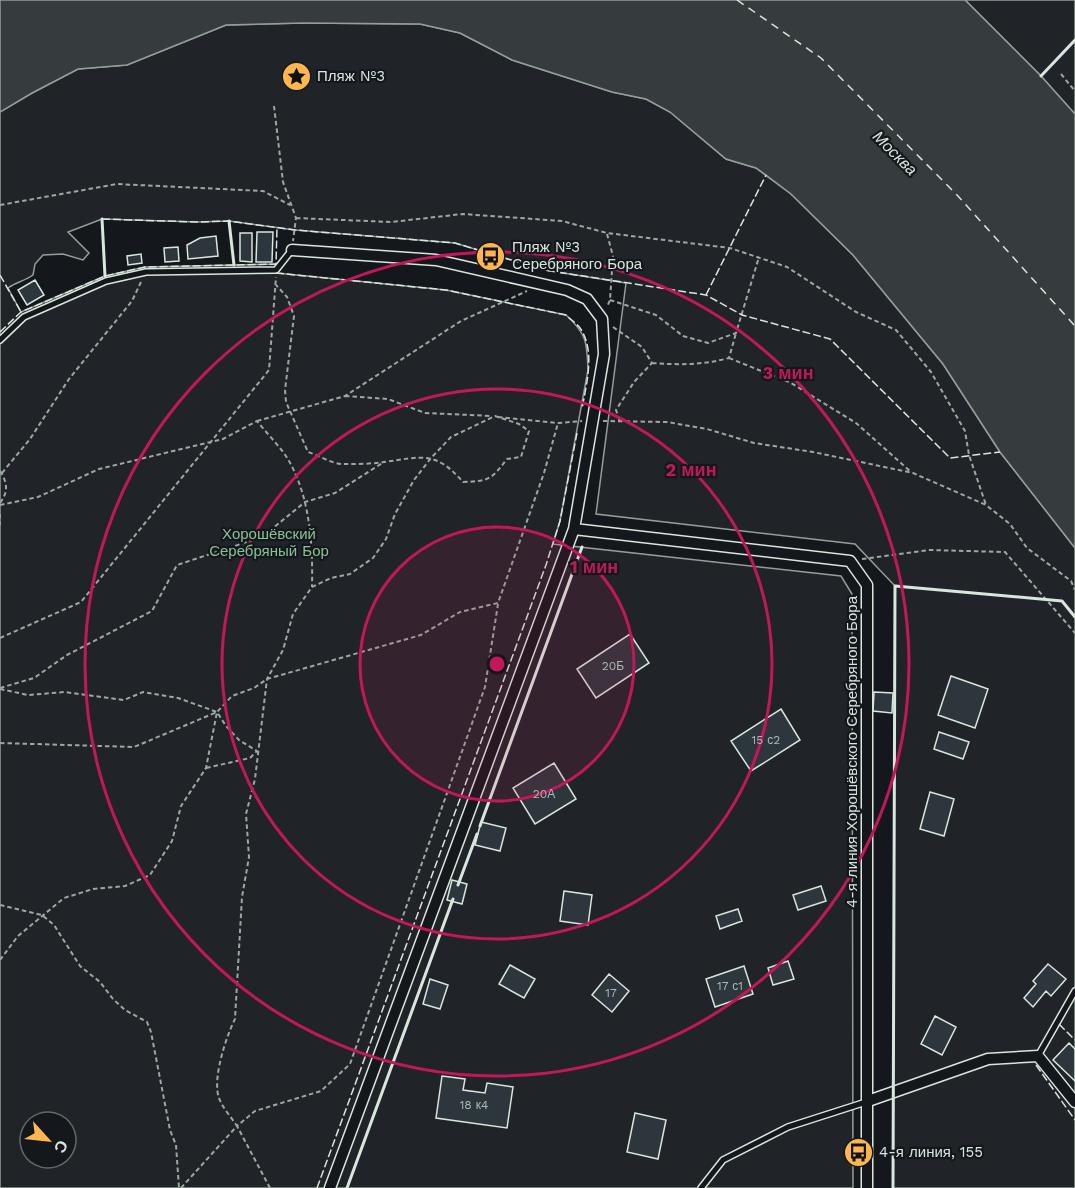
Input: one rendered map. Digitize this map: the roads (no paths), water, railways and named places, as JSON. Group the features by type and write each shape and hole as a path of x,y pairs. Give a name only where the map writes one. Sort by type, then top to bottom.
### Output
{"street":[{"path":"292,250 436,260 567,290 587,299 602,319 604,354 574,529 330,1188"},
{"name":"4-я линия Хорошёвского Серебряного Бора","path":"574,529 850,561 867,585 867,1188"},
{"path":"868,1101 988,1059 1038,1056 1075,1101"}],"lane":[{"path":"0,340 24,317 106,281 146,272 276,270 292,250"},
{"path":"1038,1056 1075,991"},
{"path":"701,1188 723,1160 788,1127 868,1101"}],"water":[{"name":"Москва","path":"0,0 965,0 1041,76 1075,114 1075,548 1000,452 943,364 853,255 791,194 766,175 756,168 726,159 670,112 646,99 612,92 512,60 460,33 420,24 303,23 226,25 127,65 78,69 0,112"}],"place":[{"name":"Пляж №3","path":"296,76"},
{"name":"Пляж №3 Cеребряного Бора","path":"491,256"},
{"name":"4-я линия, 155","path":"858,1152"}],"park label":[{"name":"Хорошёвский Серебряный Бор","path":"269,542"}]}
